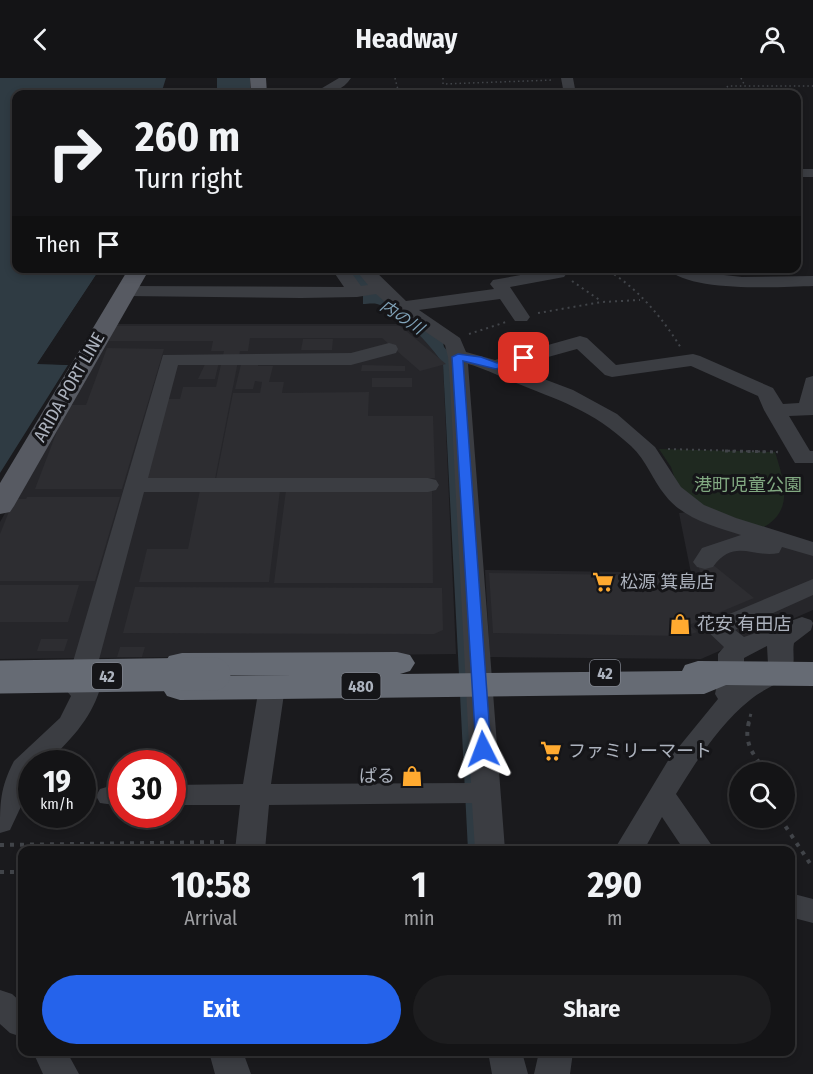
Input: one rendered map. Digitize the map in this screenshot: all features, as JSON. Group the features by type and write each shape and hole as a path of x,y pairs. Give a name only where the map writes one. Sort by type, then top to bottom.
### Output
{"highway":[{"name":"480","path":"0,666 84,681 272,687 479,673"},
{"name":"480","path":"0,690 84,681 479,673 704,682 743,670"},
{"path":"743,670 813,674"},
{"name":"42","path":"0,677 479,673"}],"main road":[{"name":"ARIDA PORT LINE","path":"0,506 137,273"}],"street":[{"path":"326,90 345,78"},
{"path":"343,273 356,291"},
{"path":"366,273 377,288 454,349 583,402 624,430 649,451 659,465 670,490 686,504 732,523 813,549"},
{"path":"521,317 500,284 546,273"},
{"path":"687,273 723,280 813,281"},
{"path":"126,291 356,291 377,288"},
{"path":"401,307 505,293"},
{"path":"496,366 580,342 612,371 693,360 766,392 774,410 807,455"},
{"path":"0,822 24,768 70,724 82,704 84,681 170,359 351,359 389,349"},
{"path":"454,349 490,846"},
{"path":"774,410 811,409 813,382"},
{"path":"136,485 428,484"},
{"path":"705,562 710,553 742,542 760,544 813,561"},
{"path":"743,670 717,628 813,586"},
{"path":"743,670 780,667 779,648 782,642 791,632 808,623"},
{"path":"631,846 661,794 725,708 743,670 808,623"},
{"path":"251,846 256,794 272,687"},
{"path":"186,795 486,793"},
{"path":"661,794 697,846"},
{"path":"795,906 813,911"},
{"path":"0,1004 18,1020"},
{"path":"52,1056 61,1074"},
{"path":"226,1056 234,1074"},
{"path":"506,1056 510,1074"},
{"path":"552,1074 555,1056"}],"path":[{"path":"443,78 443,84 724,90 728,86 813,86"},
{"path":"741,78 745,86"},
{"path":"558,273 583,287 602,302"},
{"path":"613,273 665,322 677,342 693,360"},
{"path":"454,349 521,317 602,302 640,300"},
{"path":"649,451 678,449 807,455"},
{"path":"743,670 752,711 746,739 750,750 759,762"},
{"path":"787,828 813,868"},
{"path":"0,846 251,846"},
{"path":"0,872 18,872"}],"shaded area":[{"path":"112,324 407,324 425,340 443,364 456,654 0,659 0,522"},
{"name":"松源 箕島店","path":"699,511 813,549 813,610 701,659 490,657 485,570 691,573 679,513"}],"green space":[{"name":"港町児童公園","path":"659,449 775,452 784,484 783,504 779,513 762,528 690,499 676,482 671,467"}],"water":[{"path":"0,78 166,78 162,90 12,90 12,273 97,273 38,363 68,365 0,473"},
{"path":"217,78 250,78 250,90 217,90"},
{"name":"内の川","path":"345,273 360,273 442,338 444,347 450,354 484,846 468,846 443,364 423,339 404,321 385,307 377,304 363,304 363,296"}],"pier":[{"path":"97,273 100,273 43,361 70,362 68,365 37,364"}],"building":[{"path":"114,326 400,326 446,364 420,371 382,338 250,338 248,351 240,351 213,489 143,483 166,399 180,399 183,387 216,387 224,351 211,351 213,341 109,341"},
{"path":"303,339 333,339 332,350 301,350"},
{"path":"107,348 164,349 122,489 35,489 67,405 86,405"},
{"path":"242,360 259,361 258,366 273,366 269,382 284,382 282,393 369,392 368,416 433,416 435,478 216,479 233,393 260,393 262,382 255,381 253,389 235,389"},
{"path":"206,362 219,362 215,379 198,379"},
{"path":"362,365 405,366 405,371 361,371"},
{"path":"372,378 412,378 412,387 372,387"},
{"path":"200,490 280,490 269,582 139,582 147,549 188,549"},
{"path":"286,490 432,490 433,583 274,583"},
{"path":"27,497 120,497 95,581 0,581 0,534 14,499 26,499"},
{"path":"698,563 712,564 754,598 689,625 697,632 685,636 493,633 489,573 701,576"},
{"path":"0,585 79,585 68,622 0,622"},
{"path":"135,587 442,588 443,630 434,634 123,633"},
{"path":"41,639 68,639 64,651 37,651"},
{"path":"120,647 145,647 142,657 117,657"}],"place":[{"name":"松源 箕島店","path":"603,582"},
{"name":"花安 有田店","path":"680,624"},
{"name":"ファミリーマート","path":"551,751"},
{"name":"ぱる","path":"412,776"}],"route":[{"path":"483,749 458,357 481,360 496,366 524,358"}]}
